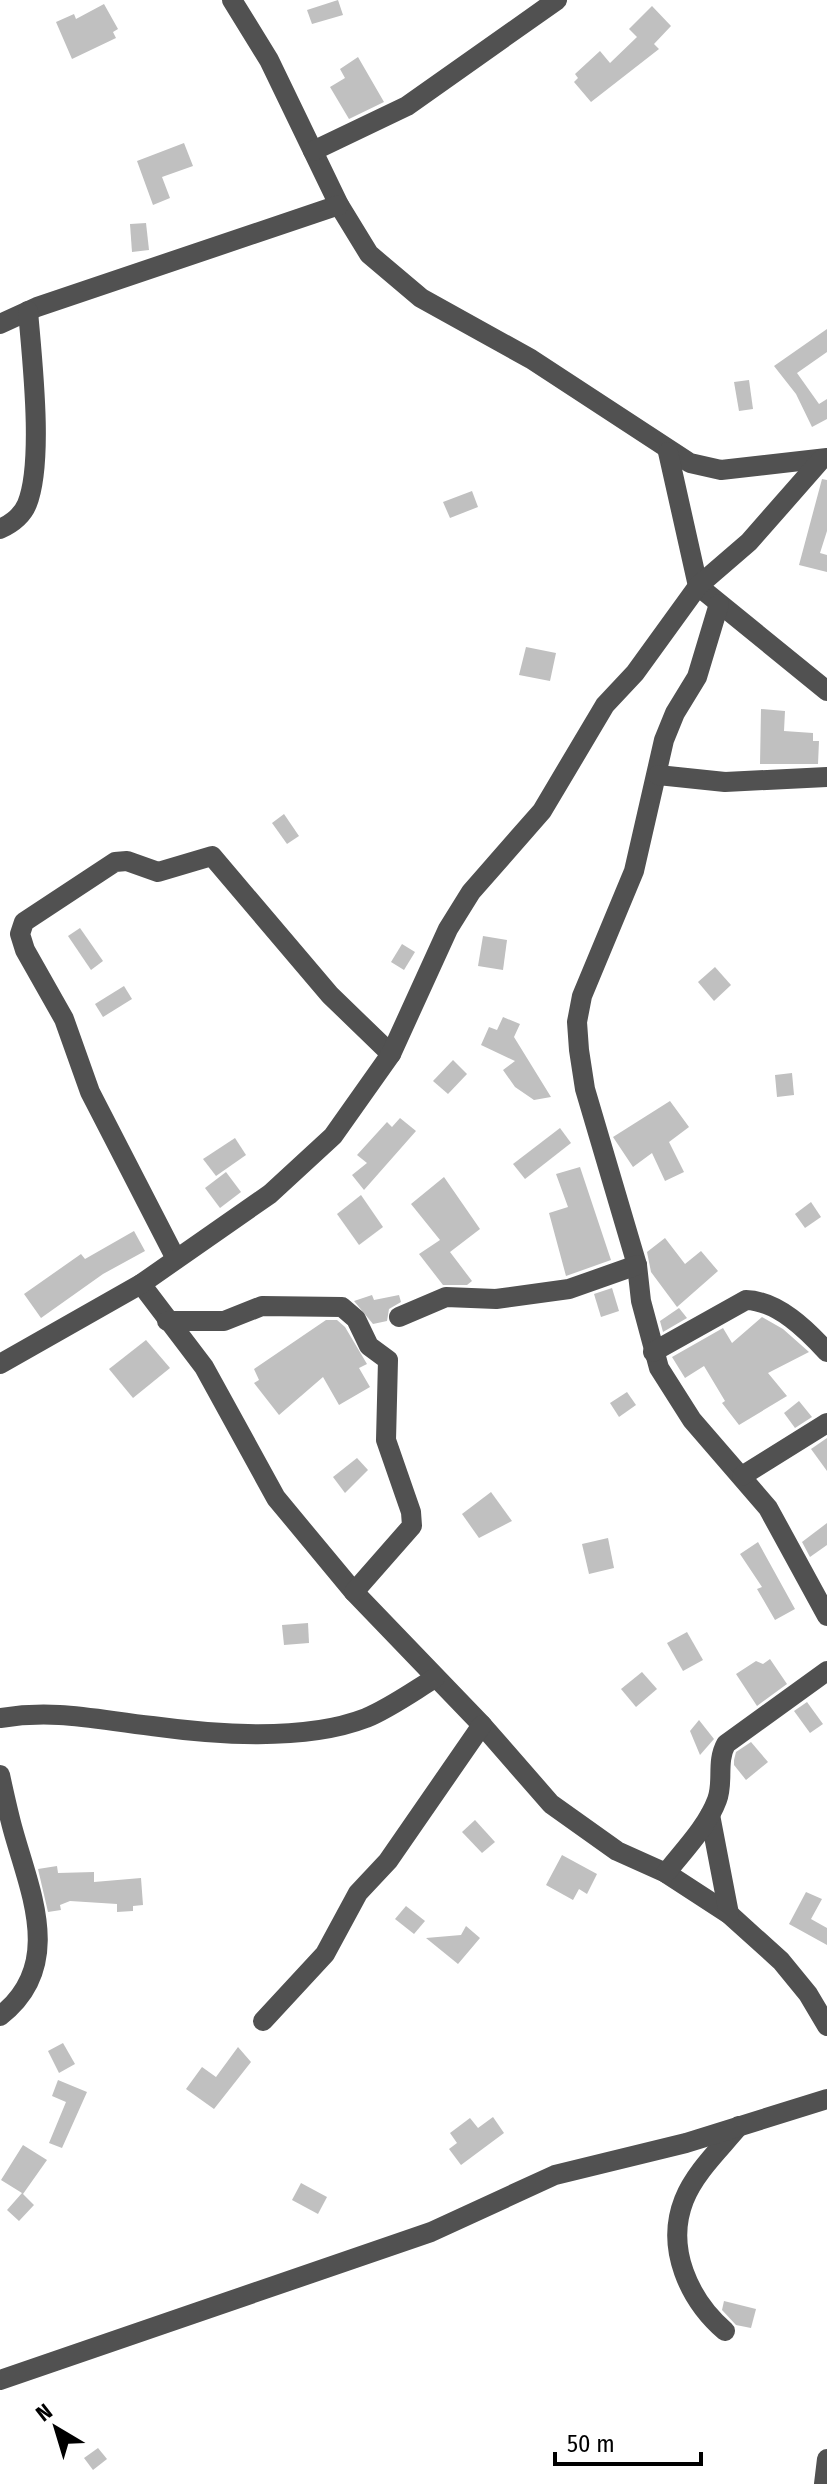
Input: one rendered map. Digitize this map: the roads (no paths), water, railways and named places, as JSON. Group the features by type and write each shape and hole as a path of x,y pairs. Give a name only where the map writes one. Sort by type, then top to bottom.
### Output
{"street":[{"path":"232,0 269,60 339,205 369,254 421,298 531,359 668,452 690,463 721,470 824,459"},
{"path":"313,151 407,106 557,0"},
{"path":"0,324 28,311 339,205"},
{"path":"0,529 19,516 26,505 32,482 34,404 28,311"},
{"path":"668,452 698,586 827,691"},
{"path":"0,1364 141,1284 270,1194 333,1136 391,1054 427,971 471,892 542,811 605,705 635,673 698,586 749,542 824,459"},
{"path":"719,604 697,677 675,713 664,740 634,871 582,996 577,1022 585,1089 637,1265 653,1352 675,1397 774,1518 827,1616"},
{"path":"658,775 711,781 827,777"},
{"path":"176,1259 90,1092 64,1019 25,950 20,934 24,922 115,862 127,861 158,872 212,856 330,995 391,1054"},
{"path":"399,1317 446,1297 496,1299 569,1289 637,1265"},
{"path":"141,1284 204,1367 276,1498 354,1592 482,1725 551,1804 617,1851 666,1873 729,1914 781,1961 808,1994 827,2026"},
{"path":"653,1352 746,1300 760,1302 804,1327 827,1352"},
{"path":"167,1321 224,1321 262,1306 342,1307 356,1319 369,1346 388,1360 386,1440 411,1512 412,1526 354,1592"},
{"path":"742,1476 827,1423"},
{"path":"666,1873 710,1815 720,1789 720,1759 726,1744 827,1671"},
{"path":"0,1718 33,1713 70,1713 151,1726 214,1731 318,1731 364,1718 435,1678"},
{"path":"263,2021 325,1954 358,1893 388,1861 482,1725"},
{"path":"0,1775 39,1931 36,1962 21,1992 0,2016"},
{"path":"710,1815 729,1914"},
{"path":"0,2380 431,2232 555,2175 686,2143 827,2099"},
{"path":"725,2331 706,2315 690,2292 677,2227 684,2199 706,2165 739,2126"},
{"path":"824,2484 827,2459"}]}
